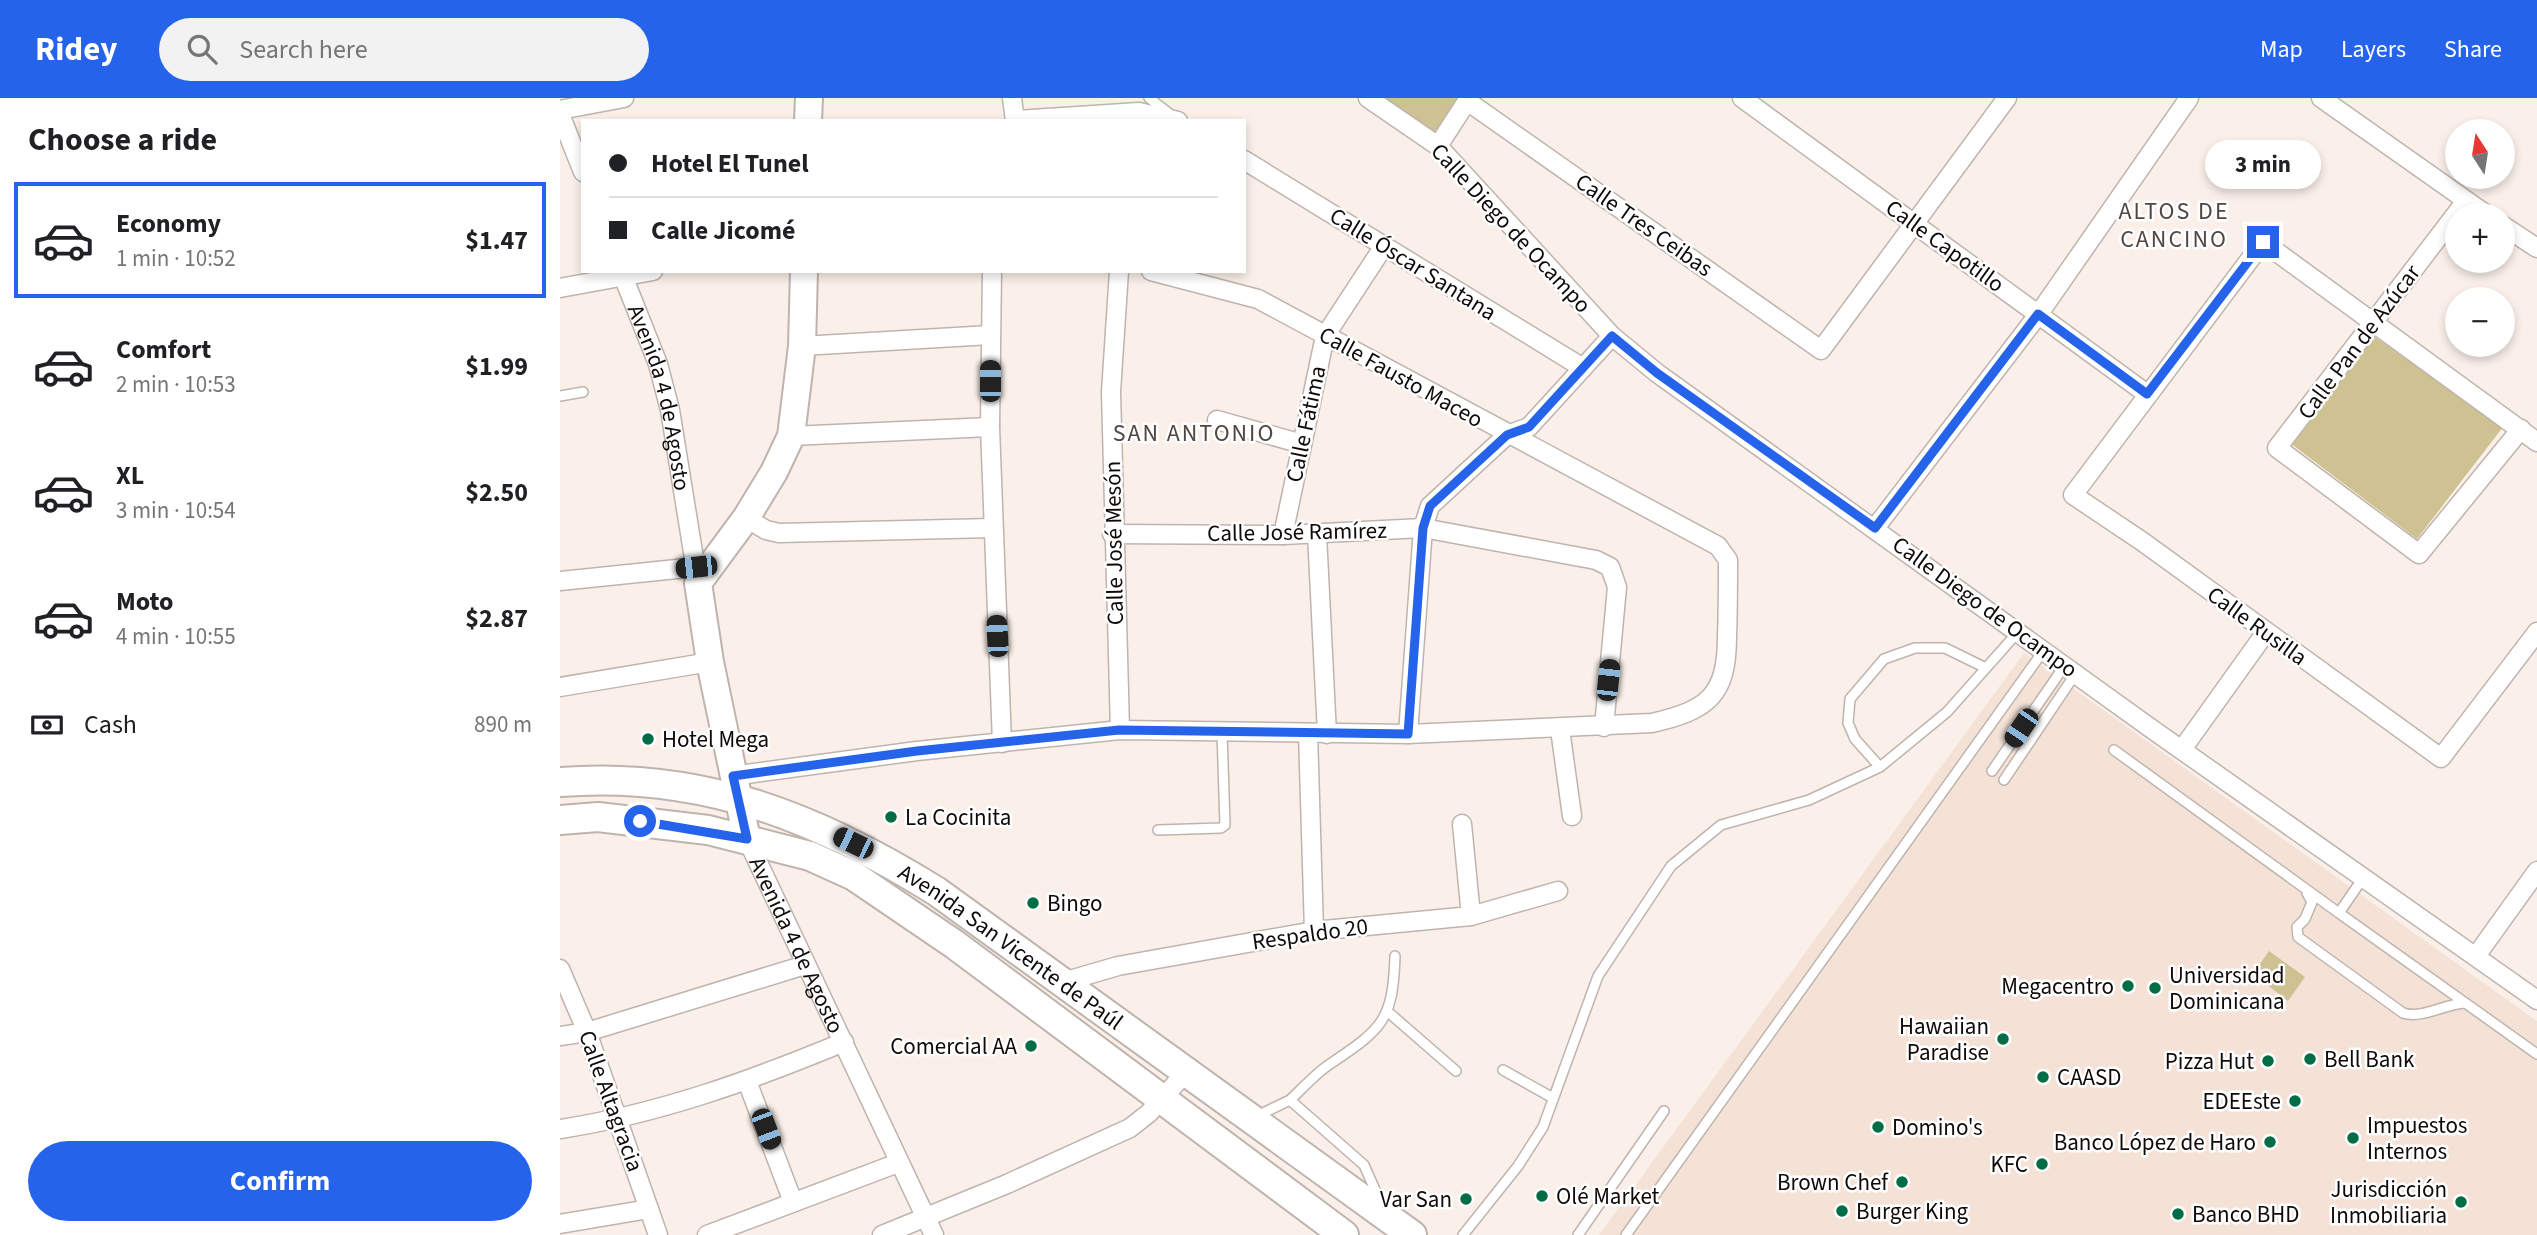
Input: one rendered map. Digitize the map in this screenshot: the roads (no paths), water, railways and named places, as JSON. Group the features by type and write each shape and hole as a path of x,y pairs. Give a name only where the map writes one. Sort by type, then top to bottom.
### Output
{"main road":[{"path":"808,119 809,98"},
{"path":"697,575 746,518 774,472 791,436 802,346 804,273"},
{"name":"Avenida 4 de Agosto","path":"697,575 710,662 747,839"},
{"name":"Avenida San Vicente de Paúl","path":"560,782 640,781 734,787 897,867 1188,1070 1412,1235"},
{"name":"Avenida San Vicente de Paúl","path":"560,820 598,817 708,830 810,856 855,876 954,944 1344,1235"}],"street":[{"path":"581,167 560,112 624,98"},
{"path":"1012,98 1015,119"},
{"name":"Calle Diego de Ocampo","path":"1368,98 1438,146 1612,336 1657,373 2537,1000"},
{"name":"Calle Capotillo","path":"1742,98 2147,394"},
{"path":"1916,224 2007,98"},
{"path":"1875,528 2038,314 2189,98"},
{"path":"2321,98 2469,203"},
{"path":"1438,146 1468,99"},
{"name":"Calle Tres Ceibas","path":"1468,99 1821,349 1916,224"},
{"path":"1030,119 1139,112 1170,119"},
{"name":"Calle Óscar Santana","path":"1246,161 1583,368"},
{"name":"Calle Pan de Azúcar","path":"2466,201 2277,448 2419,554 2521,429"},
{"path":"2515,234 2537,248"},
{"path":"2147,394 2263,242 2537,442"},
{"name":"Calle Fátima","path":"1283,535 1325,335 1384,246"},
{"path":"992,273 992,528 1002,743"},
{"name":"Calle José Mesón","path":"1119,273 1111,392 1112,534 1119,730"},
{"name":"Calle Fausto Maceo","path":"1159,273 1258,299 1718,546 1728,560 1727,664 1723,683 1710,700 1686,715 1652,723 1604,727"},
{"path":"560,288 622,274"},
{"name":"Avenida 4 de Agosto","path":"622,274 658,364 670,410 697,575"},
{"path":"802,346 990,335"},
{"path":"1408,734 1423,528 1430,506 1507,435 1529,427 1612,336"},
{"name":"Calle Rusilla","path":"2147,394 2073,495 2441,758 2537,632"},
{"path":"1217,420 1302,444"},
{"path":"791,436 990,427"},
{"path":"746,518 766,530 779,533 992,528"},
{"name":"Calle José Ramírez","path":"1112,534 1283,535 1423,528 1570,553 1610,566 1617,587 1604,727"},
{"path":"1317,534 1327,734"},
{"path":"560,581 697,575"},
{"path":"2183,748 2266,632"},
{"path":"560,687 710,662"},
{"path":"734,787 917,751 1119,730 1408,734 1604,727"},
{"path":"1560,729 1572,816"},
{"path":"1307,733 1314,931"},
{"path":"1462,824 1471,916"},
{"name":"Avenida 4 de Agosto","path":"747,839 930,1227"},
{"path":"2476,956 2537,871"},
{"name":"Respaldo 20","path":"1063,982 1118,965 1314,931 1471,916 1558,891"},
{"path":"560,1036 587,1032 805,965"},
{"name":"Calle Altagracia","path":"560,969 587,1032 658,1235"},
{"path":"560,1129 618,1120 747,1081 844,1042"},
{"path":"882,1235 930,1227 1130,1128 1188,1070"},
{"path":"747,1081 793,1202"},
{"path":"707,1235 898,1163"},
{"path":"560,1224 649,1209"}],"lane":[{"path":"1149,98 1176,119"},
{"path":"560,396 583,392"},
{"path":"1463,1235 1518,1166 1544,1127 1598,976 1671,866 1721,825 1808,800 1880,767 1947,712 2018,632"},
{"path":"1880,767 1855,740 1848,723 1850,699 1884,659 1915,648 1945,648 1986,668"},
{"path":"1626,1235 2044,650"},
{"path":"1992,771 2070,669"},
{"path":"2004,780 2070,669"},
{"path":"1158,830 1221,828 1225,825 1222,732"},
{"path":"2114,750 2537,1054"},
{"path":"2339,913 2363,878"},
{"path":"2304,888 2312,902 2297,931 2298,937 2311,948 2403,1013 2421,1014 2448,1004 2465,1003"},
{"path":"1253,1118 1290,1100 1328,1065 1361,1045 1382,1023 1394,987 1395,956"},
{"path":"1387,1011 1456,1071"},
{"path":"1503,1070 1553,1098"},
{"path":"1290,1100 1364,1165 1384,1213"},
{"path":"1578,1235 1664,1111"}],"place":[{"name":"Hotel Mega","path":"648,739"},
{"name":"La Cocinita","path":"891,817"},
{"name":"Bingo","path":"1033,903"},
{"name":"Megacentro","path":"2128,986"},
{"name":"Universidad Dominicana","path":"2155,988"},
{"name":"Hawaiian Paradise","path":"2003,1039"},
{"name":"Comercial AA","path":"1031,1046"},
{"name":"Bell Bank","path":"2310,1059"},
{"name":"Pizza Hut","path":"2268,1061"},
{"name":"CAASD","path":"2043,1077"},
{"name":"EDEEste","path":"2295,1101"},
{"name":"Domino's","path":"1878,1127"},
{"name":"Impuestos Internos","path":"2353,1138"},
{"name":"Banco López de Haro","path":"2270,1142"},
{"name":"KFC","path":"2042,1164"},
{"name":"Brown Chef","path":"1902,1182"},
{"name":"Olé Market","path":"1542,1196"},
{"name":"Var San","path":"1466,1199"},
{"name":"Jurisdicción Inmobiliaria","path":"2461,1202"},
{"name":"Burger King","path":"1842,1211"},
{"name":"Banco BHD","path":"2178,1214"}],"district":[{"name":"ALTOS DE CANCINO","path":"2174,225"},
{"name":"SAN ANTONIO","path":"1194,433"}]}
